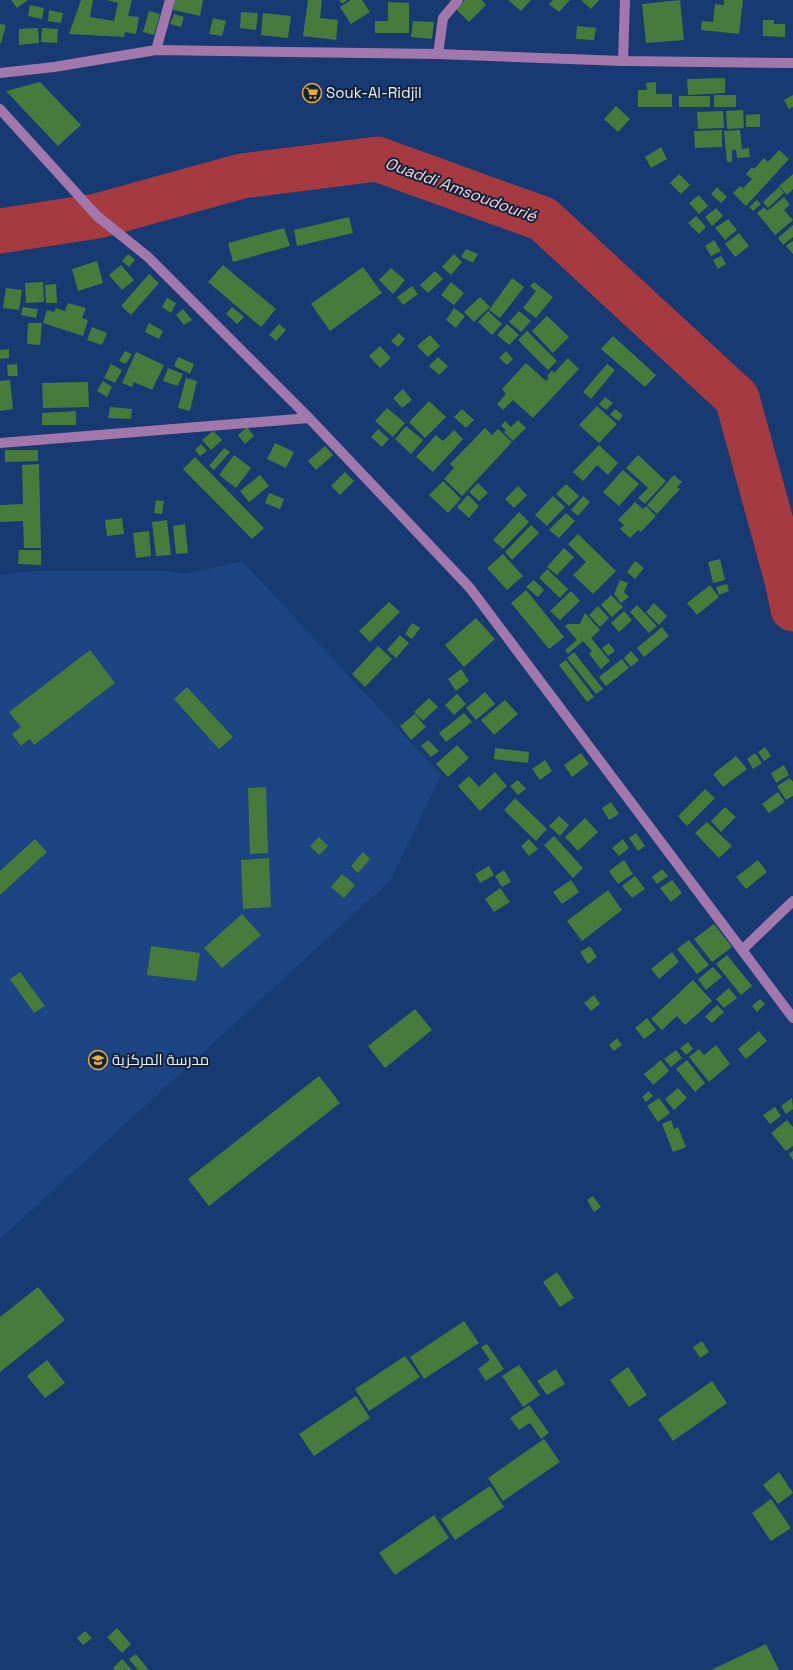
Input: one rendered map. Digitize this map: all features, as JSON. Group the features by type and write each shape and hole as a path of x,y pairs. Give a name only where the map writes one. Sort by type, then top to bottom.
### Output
{"street":[{"path":"156,50 170,0"},
{"path":"438,54 442,18 458,0"},
{"path":"623,61 625,0"},
{"path":"0,73 54,67 156,50 438,54 623,61 793,63"},
{"path":"0,109 97,216 148,257 309,418 470,588 793,1018"},
{"path":"0,443 309,418"},
{"path":"742,950 793,901"}],"shaded area":[{"name":"مدرسة المركزية","path":"242,561 441,775 390,881 0,1239 0,575 40,571 165,571 186,574"}],"building":[{"path":"11,0 28,0 17,8"},
{"path":"81,0 93,0 90,17 114,21 118,3 107,0 132,0 128,16 139,17 136,34 125,32 124,37 69,34"},
{"path":"175,0 203,0 200,16 173,10"},
{"path":"308,0 322,0 320,18 338,20 336,40 303,36"},
{"path":"339,0 347,0 342,4"},
{"path":"351,0 362,0 370,12 351,24 340,7"},
{"path":"465,0 482,0 486,5 469,22 456,9"},
{"path":"508,0 531,0 521,11"},
{"path":"553,0 570,0 559,12 549,4"},
{"path":"582,0 599,0 591,9"},
{"path":"680,0 684,40 646,43 642,4"},
{"path":"724,0 743,0 739,34 701,30 702,21 713,22 715,4 724,5"},
{"path":"388,2 409,3 409,33 375,33 375,21 388,21"},
{"path":"30,5 44,8 42,19 28,16"},
{"path":"49,10 63,13 61,23 48,21"},
{"path":"149,11 160,14 154,35 143,32"},
{"path":"241,12 258,13 256,30 240,28"},
{"path":"263,13 291,16 288,38 261,35"},
{"path":"174,14 184,17 181,27 170,24"},
{"path":"213,18 226,21 222,36 209,34"},
{"path":"763,20 774,20 774,24 785,24 785,37 763,36"},
{"path":"413,21 434,22 432,39 411,37"},
{"path":"0,24 6,25 1,43 0,43"},
{"path":"577,26 596,28 594,40 576,39"},
{"path":"38,28 39,43 19,45 19,29"},
{"path":"42,28 58,29 57,43 41,42"},
{"path":"725,78 725,93 688,95 687,79"},
{"path":"40,82 81,125 58,146 6,91"},
{"path":"656,82 656,94 672,94 672,107 638,107 638,90 647,90 646,83"},
{"path":"714,95 736,95 736,107 714,107"},
{"path":"793,95 793,107 789,109 784,100"},
{"path":"679,96 710,96 710,107 679,107"},
{"path":"616,106 630,119 618,132 604,119"},
{"path":"743,110 744,128 727,129 726,111"},
{"path":"723,111 724,128 698,129 697,112"},
{"path":"760,114 760,127 746,127 746,115"},
{"path":"722,130 722,147 695,148 694,131"},
{"path":"740,130 742,149 749,148 750,157 737,158 736,150 732,150 732,162 727,162 724,131"},
{"path":"661,147 667,159 651,168 645,157"},
{"path":"779,150 789,159 746,206 733,193 740,186 743,188 752,179 746,174 752,167 754,169 764,158 768,162"},
{"path":"679,174 690,185 681,194 670,183"},
{"path":"793,174 793,189 787,195 779,186"},
{"path":"717,187 727,197 721,203 711,194"},
{"path":"779,187 784,193 768,208 763,202"},
{"path":"699,195 708,206 699,214 689,203"},
{"path":"784,197 790,205 784,210 793,220 775,235 757,213 764,207 767,211"},
{"path":"757,200 761,204 753,211 749,207"},
{"path":"716,208 723,216 712,226 705,217"},
{"path":"696,216 706,227 699,234 688,223"},
{"path":"349,217 353,233 297,246 294,230"},
{"path":"728,219 737,230 725,240 715,228"},
{"path":"793,225 793,237 783,245 778,238"},
{"path":"284,228 290,246 233,262 228,243"},
{"path":"739,233 749,246 735,257 725,244"},
{"path":"714,240 721,251 711,256 705,246"},
{"path":"792,241 793,242 793,254 786,246"},
{"path":"466,249 478,254 473,263 461,257"},
{"path":"128,254 135,260 129,267 122,261"},
{"path":"454,254 462,262 451,275 442,267"},
{"path":"721,256 726,264 718,269 713,260"},
{"path":"97,261 103,283 78,291 72,269"},
{"path":"121,265 134,280 122,290 109,275"},
{"path":"223,265 276,309 261,327 208,282"},
{"path":"363,267 382,293 330,331 311,304"},
{"path":"391,268 405,280 393,294 379,280"},
{"path":"435,271 443,279 428,293 420,285"},
{"path":"149,274 159,283 131,315 121,306"},
{"path":"512,278 524,287 500,318 489,310"},
{"path":"43,282 44,302 26,303 25,283"},
{"path":"451,282 464,293 454,305 441,295"},
{"path":"534,282 553,297 536,318 523,308 536,291 530,286"},
{"path":"56,284 57,303 46,303 45,285"},
{"path":"412,286 418,294 403,305 397,297"},
{"path":"6,288 22,290 19,310 3,308"},
{"path":"480,297 490,307 474,322 464,312"},
{"path":"167,298 176,303 171,313 162,307"},
{"path":"68,303 86,308 82,318 88,320 83,336 43,323 47,310 54,312 56,308 65,311"},
{"path":"23,307 38,309 36,318 21,315"},
{"path":"232,307 244,317 237,324 226,314"},
{"path":"454,308 465,316 456,328 446,320"},
{"path":"183,309 192,320 184,325 176,315"},
{"path":"488,311 502,324 492,335 478,322"},
{"path":"519,311 531,321 521,332 509,322"},
{"path":"547,316 569,337 553,353 532,331"},
{"path":"28,323 42,323 40,345 27,344"},
{"path":"149,323 163,331 159,339 145,332"},
{"path":"279,324 286,330 276,341 269,335"},
{"path":"507,324 519,335 509,345 497,335"},
{"path":"92,327 107,333 102,345 87,340"},
{"path":"527,331 557,361 548,370 518,340"},
{"path":"399,333 405,339 398,347 391,341"},
{"path":"430,335 440,346 428,357 417,346"},
{"path":"613,336 656,375 645,387 601,349"},
{"path":"380,346 391,358 380,368 369,356"},
{"path":"9,349 9,358 0,359 0,350"},
{"path":"125,351 132,354 126,364 119,361"},
{"path":"506,351 513,359 507,365 499,358"},
{"path":"136,352 164,365 152,390 134,382 132,387 122,383"},
{"path":"178,357 194,364 190,374 174,366"},
{"path":"438,357 448,366 439,375 429,366"},
{"path":"568,358 579,369 533,418 513,400 503,410 497,404 506,394 502,389 526,363 546,381 549,378 547,376 552,370 554,373"},
{"path":"17,364 18,376 8,376 7,365"},
{"path":"111,364 122,370 115,383 104,378"},
{"path":"607,364 615,370 591,399 583,392"},
{"path":"168,368 183,374 178,386 163,381"},
{"path":"186,378 197,381 190,411 178,408"},
{"path":"10,380 13,409 0,411 0,381"},
{"path":"103,381 112,387 107,397 97,391"},
{"path":"88,382 89,407 43,408 42,383"},
{"path":"403,389 412,400 402,408 393,398"},
{"path":"605,397 613,403 606,410 599,404"},
{"path":"429,401 446,417 425,438 409,422"},
{"path":"597,406 617,424 599,443 579,425"},
{"path":"110,407 132,409 131,419 108,418"},
{"path":"387,408 405,423 393,437 375,421"},
{"path":"462,409 474,420 466,428 454,417"},
{"path":"615,409 623,415 619,421 610,415"},
{"path":"76,411 76,425 42,425 42,413"},
{"path":"518,420 526,428 513,441 504,432 506,430 501,426 505,421 511,427"},
{"path":"406,426 423,440 411,454 395,439"},
{"path":"247,427 254,436 245,444 238,435"},
{"path":"485,428 492,435 498,429 512,442 462,496 444,479 454,468 450,464"},
{"path":"378,429 389,439 382,447 371,437"},
{"path":"454,430 463,439 433,472 416,457 436,435 443,441"},
{"path":"213,431 222,440 211,450 202,440"},
{"path":"275,443 294,452 286,468 267,459"},
{"path":"201,444 207,451 200,456 195,450"},
{"path":"599,445 618,463 608,475 597,465 583,481 573,472"},
{"path":"325,446 333,455 316,470 308,461"},
{"path":"224,448 230,452 214,470 209,466"},
{"path":"5,450 38,450 38,461 5,462"},
{"path":"234,455 251,468 236,488 219,475"},
{"path":"638,455 666,481 645,504 638,498 648,488 626,468"},
{"path":"195,457 264,528 252,539 183,469"},
{"path":"39,464 41,548 24,548 23,521 0,522 0,505 23,504 22,465"},
{"path":"623,470 639,484 619,506 603,492"},
{"path":"345,472 354,481 340,495 331,486"},
{"path":"260,475 269,486 249,502 240,491"},
{"path":"674,475 682,482 677,487 680,489 657,514 647,505"},
{"path":"443,481 461,499 448,513 429,495"},
{"path":"478,483 488,493 479,501 469,492"},
{"path":"566,484 579,496 569,506 556,494"},
{"path":"518,486 527,495 514,508 505,499"},
{"path":"269,493 284,499 280,509 265,503"},
{"path":"468,495 479,506 469,518 457,507"},
{"path":"553,496 565,507 547,526 535,515"},
{"path":"583,496 590,502 578,516 571,510"},
{"path":"156,500 164,501 162,514 154,513"},
{"path":"635,502 643,509 646,506 656,516 641,532 638,530 630,538 620,529 624,525 618,520"},
{"path":"519,512 529,522 503,549 493,540"},
{"path":"566,513 575,521 559,538 549,530"},
{"path":"122,518 124,534 107,536 105,520"},
{"path":"167,520 171,555 156,556 152,522"},
{"path":"185,524 188,553 176,554 173,526"},
{"path":"531,525 539,533 512,560 505,552"},
{"path":"149,531 151,556 136,558 133,533"},
{"path":"578,534 616,571 593,594 573,575 586,562 568,544"},
{"path":"564,548 574,557 557,575 547,567"},
{"path":"19,550 41,550 41,565 18,564"},
{"path":"503,554 523,576 507,590 487,568"},
{"path":"720,559 725,580 713,583 708,562"},
{"path":"635,561 644,568 635,579 627,572"},
{"path":"547,569 568,589 560,598 539,578"},
{"path":"534,580 544,590 538,597 526,587"},
{"path":"620,580 628,583 624,592 629,597 621,603 614,594"},
{"path":"727,584 729,591 719,595 716,587"},
{"path":"710,585 719,597 697,615 687,603"},
{"path":"526,590 564,637 549,649 511,603"},
{"path":"571,591 580,601 560,620 550,611"},
{"path":"611,595 623,607 612,617 601,605"},
{"path":"389,602 400,612 370,642 359,631"},
{"path":"654,603 667,616 659,625 646,612"},
{"path":"637,605 657,626 649,633 630,612"},
{"path":"598,606 609,618 600,627 589,615"},
{"path":"624,611 632,620 619,632 611,623"},
{"path":"585,613 600,630 591,638 610,661 601,669 589,654 592,651 583,641 568,654 565,650 577,640 565,626 568,624 580,624"},
{"path":"476,618 495,639 464,667 445,645"},
{"path":"412,623 420,628 412,639 405,634"},
{"path":"662,627 669,636 644,657 637,648"},
{"path":"400,635 409,643 396,658 387,650"},
{"path":"609,643 615,651 608,656 602,648"},
{"path":"378,646 392,659 365,687 352,674"},
{"path":"90,650 115,683 34,745 30,739 21,746 12,734 21,727 9,712"},
{"path":"631,651 639,660 631,667 624,658"},
{"path":"574,652 603,689 596,694 567,658"},
{"path":"622,659 629,668 606,686 599,677"},
{"path":"566,660 594,697 587,702 559,665"},
{"path":"461,669 469,681 456,691 448,679"},
{"path":"187,687 233,737 219,749 174,699"},
{"path":"485,692 495,704 476,720 466,708"},
{"path":"457,694 466,704 454,715 445,705"},
{"path":"429,698 438,707 423,721 414,712"},
{"path":"505,700 518,714 494,735 481,720"},
{"path":"464,713 472,722 446,742 439,733"},
{"path":"415,714 426,727 411,740 400,726"},
{"path":"428,740 439,751 431,757 421,746"},
{"path":"457,745 469,758 448,777 436,764"},
{"path":"765,747 771,756 764,761 758,752"},
{"path":"495,748 529,752 528,763 494,759"},
{"path":"581,753 589,764 572,777 564,765"},
{"path":"755,753 762,763 753,769 747,759"},
{"path":"736,756 747,769 723,787 713,774"},
{"path":"545,760 552,771 540,780 532,769"},
{"path":"784,765 789,775 776,783 771,773"},
{"path":"495,772 507,786 480,811 458,786 469,776 479,787"},
{"path":"790,778 793,782 793,796 786,800 777,786"},
{"path":"518,780 526,789 518,795 510,786"},
{"path":"266,787 268,853 250,854 248,788"},
{"path":"705,789 715,798 687,826 678,816"},
{"path":"778,792 785,802 769,813 762,804"},
{"path":"515,798 547,829 536,841 504,810"},
{"path":"611,802 619,814 609,820 602,808"},
{"path":"725,807 736,817 721,832 711,821"},
{"path":"559,816 569,825 560,836 549,826"},
{"path":"585,818 598,832 578,851 565,837"},
{"path":"707,822 732,846 719,858 695,833"},
{"path":"636,833 645,846 638,851 629,838"},
{"path":"554,836 583,868 573,878 544,845"},
{"path":"319,837 328,846 319,855 310,846"},
{"path":"35,839 47,852 0,895 0,871"},
{"path":"529,839 538,849 529,856 521,846"},
{"path":"623,839 629,848 619,856 612,848"},
{"path":"363,852 370,859 358,873 351,866"},
{"path":"269,858 271,907 243,909 241,860"},
{"path":"624,860 633,874 618,884 609,871"},
{"path":"758,860 767,872 746,889 736,877"},
{"path":"489,866 494,875 480,883 475,874"},
{"path":"662,869 668,876 657,884 652,877"},
{"path":"504,870 511,882 502,887 495,876"},
{"path":"342,874 355,885 344,898 331,887"},
{"path":"635,876 645,889 632,898 622,886"},
{"path":"571,880 579,892 562,904 553,892"},
{"path":"672,880 682,893 671,902 660,888"},
{"path":"500,888 510,902 494,912 485,899"},
{"path":"608,890 622,910 582,941 567,921"},
{"path":"242,914 261,935 222,968 204,948"},
{"path":"714,924 732,947 712,962 694,939"},
{"path":"689,940 709,965 697,974 677,949"},
{"path":"151,946 200,953 196,981 147,975"},
{"path":"590,946 597,957 588,964 580,952"},
{"path":"672,952 679,962 659,979 651,969"},
{"path":"727,955 752,986 741,995 716,964"},
{"path":"713,967 722,977 706,990 698,979"},
{"path":"20,972 45,1006 34,1013 10,979"},
{"path":"693,980 712,1001 685,1025 677,1016 662,1030 651,1019"},
{"path":"729,988 737,998 724,1008 716,999"},
{"path":"594,995 600,1004 591,1011 584,1003"},
{"path":"760,999 765,1004 757,1012 752,1006"},
{"path":"717,1005 724,1012 712,1023 705,1017"},
{"path":"415,1009 432,1030 385,1068 368,1046"},
{"path":"647,1018 656,1030 644,1039 635,1028"},
{"path":"759,1031 767,1041 746,1059 738,1049"},
{"path":"617,1038 622,1045 614,1051 609,1045"},
{"path":"688,1042 693,1049 686,1055 680,1048"},
{"path":"716,1045 730,1064 709,1082 689,1057 699,1049 704,1055"},
{"path":"676,1050 682,1058 671,1067 664,1059"},
{"path":"661,1060 669,1071 653,1085 644,1074"},
{"path":"687,1060 705,1083 695,1092 676,1069"},
{"path":"319,1076 340,1103 209,1206 188,1179"},
{"path":"678,1088 687,1098 674,1110 665,1099"},
{"path":"649,1091 653,1096 646,1102 642,1097"},
{"path":"659,1098 670,1113 658,1122 647,1106"},
{"path":"792,1098 793,1109 786,1114 781,1106"},
{"path":"775,1107 781,1116 770,1124 763,1115"},
{"path":"671,1120 674,1129 678,1127 686,1147 673,1152 662,1124"},
{"path":"787,1120 793,1127 793,1146 786,1151 771,1133"},
{"path":"793,1151 793,1160 789,1154"},
{"path":"593,1196 601,1207 594,1212 587,1200"},
{"path":"557,1272 574,1298 560,1307 543,1282"},
{"path":"38,1287 65,1320 0,1372 0,1317"},
{"path":"464,1321 479,1343 424,1379 410,1357"},
{"path":"702,1341 709,1352 700,1358 693,1347"},
{"path":"487,1344 504,1369 486,1381 478,1369 490,1360 481,1347"},
{"path":"405,1356 420,1377 369,1411 355,1389"},
{"path":"47,1360 65,1383 45,1398 27,1376"},
{"path":"519,1365 540,1395 523,1407 502,1376"},
{"path":"628,1367 647,1395 629,1407 610,1380"},
{"path":"556,1369 565,1384 547,1395 537,1381"},
{"path":"712,1381 727,1403 673,1441 658,1419"},
{"path":"356,1396 370,1418 314,1456 299,1434"},
{"path":"529,1405 549,1433 541,1439 530,1423 519,1430 510,1418"},
{"path":"544,1439 560,1462 503,1501 488,1478"},
{"path":"779,1472 793,1493 778,1504 763,1485"},
{"path":"490,1486 504,1507 455,1540 441,1519"},
{"path":"771,1499 791,1528 771,1541 752,1513"},
{"path":"434,1515 449,1538 395,1575 379,1553"},
{"path":"117,1628 131,1644 122,1653 107,1637"},
{"path":"85,1631 92,1638 83,1645 77,1638"},
{"path":"766,1644 779,1670 711,1670"},
{"path":"136,1654 148,1669 147,1670 138,1670 129,1659"},
{"path":"122,1659 132,1670 115,1670 113,1668"}],"waterway":[{"name":"Ouaddi Amsoudourié","path":"0,231 97,216 242,176 377,159 543,219 737,398 787,580 793,609"}],"place":[{"name":"Souk-Al-Ridjil","path":"312,93"},
{"name":"مدرسة المركزية","path":"98,1060"}]}
